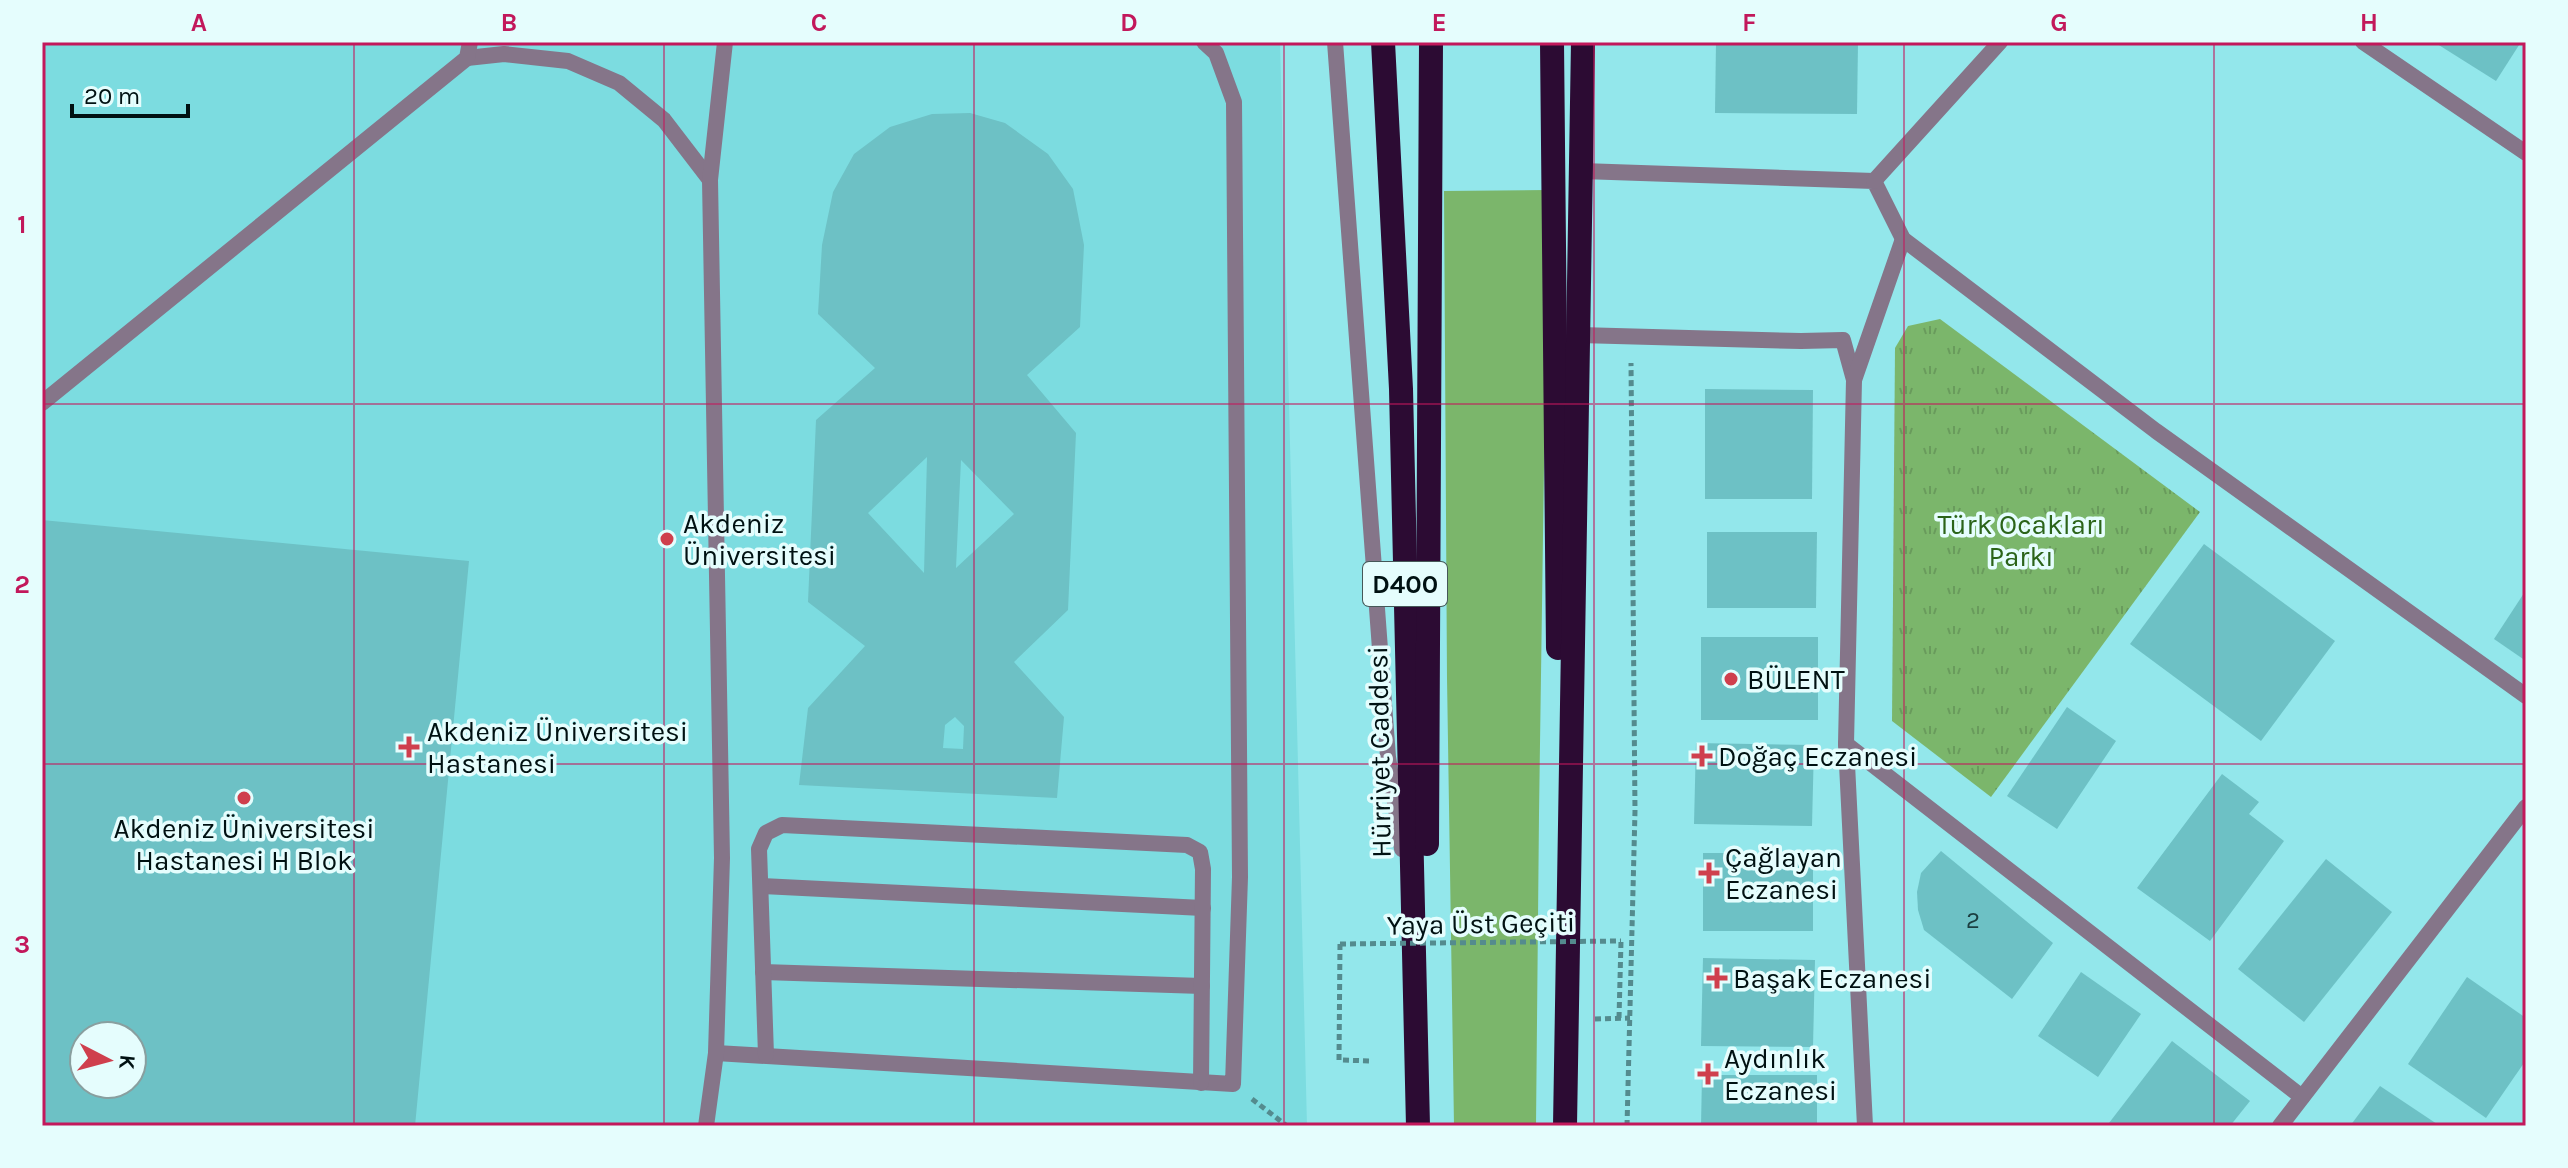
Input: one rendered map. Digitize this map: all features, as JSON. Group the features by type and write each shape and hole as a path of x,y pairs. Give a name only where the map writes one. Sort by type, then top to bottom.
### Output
{"highway":[{"name":"Hürriyet Caddesi","path":"1383,42 1401,389 1418,1126"},
{"path":"1425,1126 1431,42"},
{"path":"1552,42 1564,1126"},
{"path":"1564,1126 1583,42"}],"street":[{"path":"706,1126 716,1053 722,858 710,180 725,42"},
{"path":"716,1053 1233,1084 1240,877 1234,102 1216,53 1204,42"},
{"path":"1335,42 1388,757 1412,914"},
{"path":"1582,171 1874,181 2000,42"},
{"path":"2363,42 2526,153"},
{"path":"42,403 468,50 568,61 619,83 664,120 710,180"},
{"path":"1874,181 1903,239 2156,431 2526,696"},
{"path":"1854,380 1903,239"},
{"path":"1579,335 1843,340 1854,380 1846,744 1865,1126"},
{"path":"1846,744 2302,1097"},
{"path":"2280,1126 2526,807"},
{"path":"766,1055 759,849 766,833 782,825 1187,845 1200,852 1203,869 1201,1083"},
{"path":"761,886 1203,908"},
{"path":"763,972 1202,986"}],"path":[{"path":"1627,1126 1635,811 1631,336"},
{"name":"Yaya Üst Geçiti","path":"1372,1061 1339,1060 1340,944 1621,941 1619,1018"},
{"path":"1233,1084 1287,1126 1298,1126"}],"shaded area":[{"name":"Akdeniz Üniversitesi","path":"42,42 1280,42 1307,1126 42,1126"}],"green space":[{"path":"1548,190 1536,1126 1454,1126 1444,191"},
{"name":"Türk Ocakları Parkı","path":"1940,319 2200,512 1991,797 1892,721 1895,348 1908,326"}],"building":[{"path":"1716,42 1858,42 1857,114 1715,113"},
{"path":"2434,42 2521,42 2496,81"},
{"path":"970,113 1005,123 1048,154 1073,189 1084,245 1080,327 1027,375 1076,433 1068,610 1014,662 1064,717 1057,798 799,785 808,708 865,646 808,602 816,420 875,368 818,314 822,245 833,192 854,154 890,127 932,114","holes":["927,457 924,573 868,513","961,460 1014,514 956,568","955,717 964,726 963,749 943,748 945,725"]},
{"path":"1705,389 1813,390 1812,499 1705,499"},
{"name":"Akdeniz Üniversitesi Hastanesi H Blok","path":"42,520 469,561 415,1126 42,1126"},
{"path":"1707,532 1817,532 1816,608 1707,608"},
{"path":"2204,544 2335,641 2261,741 2130,644"},
{"path":"2526,590 2526,661 2494,639"},
{"path":"1701,637 1818,637 1818,720 1701,720"},
{"path":"2067,707 2116,741 2057,829 2007,796"},
{"path":"1696,743 1814,745 1812,826 1694,824"},
{"path":"2222,774 2259,802 2249,814 2284,841 2210,941 2137,888"},
{"path":"1941,851 2053,943 2012,999 1924,930 1917,892 1921,873"},
{"path":"1703,853 1813,853 1813,931 1703,931"},
{"path":"2326,859 2392,912 2304,1022 2238,969"},
{"path":"1703,958 1815,960 1813,1047 1701,1046"},
{"path":"2081,972 2141,1014 2098,1077 2038,1036"},
{"path":"2467,977 2526,1018 2526,1060 2486,1118 2408,1064"},
{"path":"2172,1041 2250,1101 2230,1126 2112,1126 2109,1123"},
{"path":"1702,1075 1817,1075 1817,1126 1701,1126"},
{"path":"2380,1086 2440,1126 2350,1126"}],"place":[{"name":"Akdeniz Üniversitesi","path":"667,539"},
{"name":"BÜLENT","path":"1731,679"},
{"name":"Akdeniz Üniversitesi Hastanesi","path":"409,747"},
{"name":"Doğaç Eczanesi","path":"1702,756"},
{"name":"Akdeniz Üniversitesi Hastanesi H Blok","path":"244,798"},
{"name":"Çağlayan Eczanesi","path":"1709,873"},
{"name":"Başak Eczanesi","path":"1717,978"},
{"name":"Aydınlık Eczanesi","path":"1708,1074"}]}
